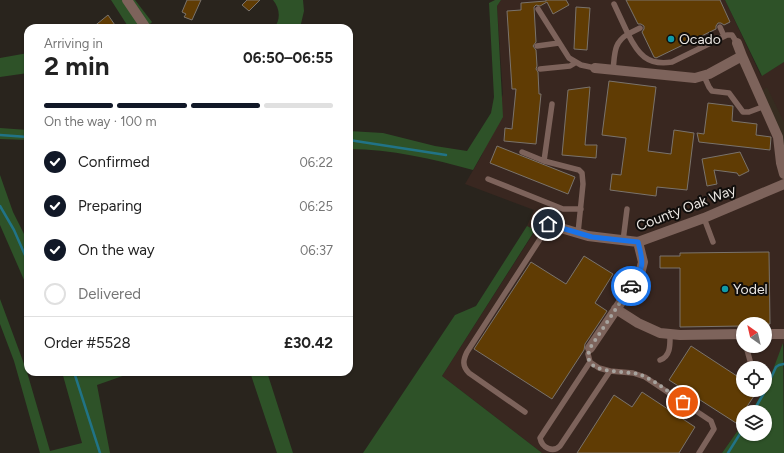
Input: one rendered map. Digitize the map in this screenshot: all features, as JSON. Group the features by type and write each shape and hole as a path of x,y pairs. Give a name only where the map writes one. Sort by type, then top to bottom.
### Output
{"street":[{"path":"127,0 143,24"},
{"path":"737,43 778,137 781,163 784,174"},
{"path":"596,68 695,78 704,76 742,56"},
{"name":"County Oak Way","path":"537,221 578,233 623,241 638,242 704,218 784,184"},
{"path":"590,348 641,270 642,259 638,242"},
{"path":"616,309 649,329 660,333 670,335 736,334"},
{"path":"772,334 784,334"}],"lane":[{"path":"614,4 637,50 644,58 652,61 668,63 678,60 724,36 732,36 737,43"},
{"path":"538,9 567,56 581,66 596,68"},
{"path":"720,27 724,36"},
{"path":"613,70 616,47 620,39 640,28"},
{"path":"538,46 559,43"},
{"path":"540,69 570,66 575,62"},
{"path":"704,76 712,91 729,93 743,112 749,112 764,106"},
{"path":"544,161 552,104"},
{"path":"522,152 544,161 581,171 583,184 578,233"},
{"path":"488,179 563,209 581,210"},
{"path":"623,241 627,208"},
{"path":"704,218 713,242"},
{"path":"526,412 469,373 465,369 463,361 467,352 544,233 548,224"},
{"path":"660,360 664,359 668,353 670,346 670,335"},
{"path":"590,348 588,354 590,362 602,370 633,373 645,377 711,421 714,429 699,453"},
{"path":"590,362 540,438 541,443 552,450 556,450 560,446 610,371"}],"shaded area":[{"path":"501,0 725,0 761,76 784,62 784,122 767,87 759,93 778,137 784,174 784,343 772,373 772,361 736,361 736,397 761,397 755,405 736,405 736,433 722,453 542,453 442,376 535,231 527,226 534,210 465,184 482,155 503,94 497,6"},
{"path":"784,62 784,174 758,93"}],"green space":[{"path":"111,0 135,0 152,22 150,24 126,24"},
{"path":"273,0 303,0 304,11 301,24 276,24 279,14"},
{"path":"495,0 501,0 497,6 503,117 473,170 412,155 365,149 353,149 353,131 383,133 435,146 467,151 491,113 494,97 489,3"},
{"path":"725,0 784,0 784,62 762,76"},
{"path":"24,54 24,74 0,77 0,58"},
{"path":"0,128 24,130 24,140 0,139"},
{"path":"0,175 13,212 24,234 24,280 0,225"},
{"path":"527,226 535,230 442,376 542,453 363,453 455,315 476,306"},
{"path":"0,299 24,364 24,376 28,376 50,451 82,443 63,376 123,376 97,385 110,453 40,453 14,361 0,324"},
{"path":"783,343 784,453 722,453 736,433 736,441 772,441 772,405 755,405 760,397 772,397 772,372"},
{"path":"251,376 268,376 293,453 277,453"}],"building":[{"path":"187,0 201,0 192,20 184,17 186,14 182,12"},
{"path":"247,0 260,0 249,11 242,5"},
{"path":"546,0 566,0 569,5 553,14 547,2 540,6 536,5 534,7 536,42 533,46 536,50 536,69 538,72 539,94 541,94 536,144 504,141 505,128 512,129 516,89 512,89 507,11 521,10 521,3"},
{"name":"Ocado","path":"626,0 720,0 730,22 724,25 718,23 716,29 656,58 654,57 642,32 644,26 638,24"},
{"path":"576,7 590,8 587,50 574,49"},
{"path":"108,15 114,24 97,24"},
{"path":"609,81 656,87 648,151 671,154 674,130 694,133 687,190 657,187 656,196 610,190 612,174 621,175 626,138 602,135"},
{"path":"590,87 585,145 597,145 596,158 562,155 568,90"},
{"path":"708,103 733,106 732,121 757,124 756,135 771,137 770,150 699,142 697,133 704,134"},
{"path":"497,146 575,177 568,194 490,163"},
{"path":"740,152 749,171 739,176 737,173 714,170 717,184 707,186 702,159"},
{"name":"Yodel","path":"769,252 770,317 736,317 736,326 680,327 680,268 660,268 660,256 680,256 680,253"},
{"path":"584,256 613,274 595,303 607,311 552,399 474,349 531,262 566,284"},
{"path":"691,346 736,375 736,397 753,397 748,405 736,405 736,423 669,380"},
{"path":"642,392 695,427 679,453 577,453 614,395 632,407"}],"waterway":[{"path":"0,135 24,137"},
{"path":"353,141 446,155"},
{"path":"0,206 14,230 24,253"},
{"path":"757,405 776,367 784,364"},
{"path":"75,376 100,453"},
{"path":"728,453 736,440"}],"way so far":[{"path":"631,286 590,348 588,354 589,360 595,366 605,370 641,375 683,402"}],"place":[{"name":"Ocado","path":"671,39"},
{"name":"Yodel","path":"725,289"}],"route":[{"path":"548,224 592,237 638,242 642,254 643,265 640,274 631,286"}]}
